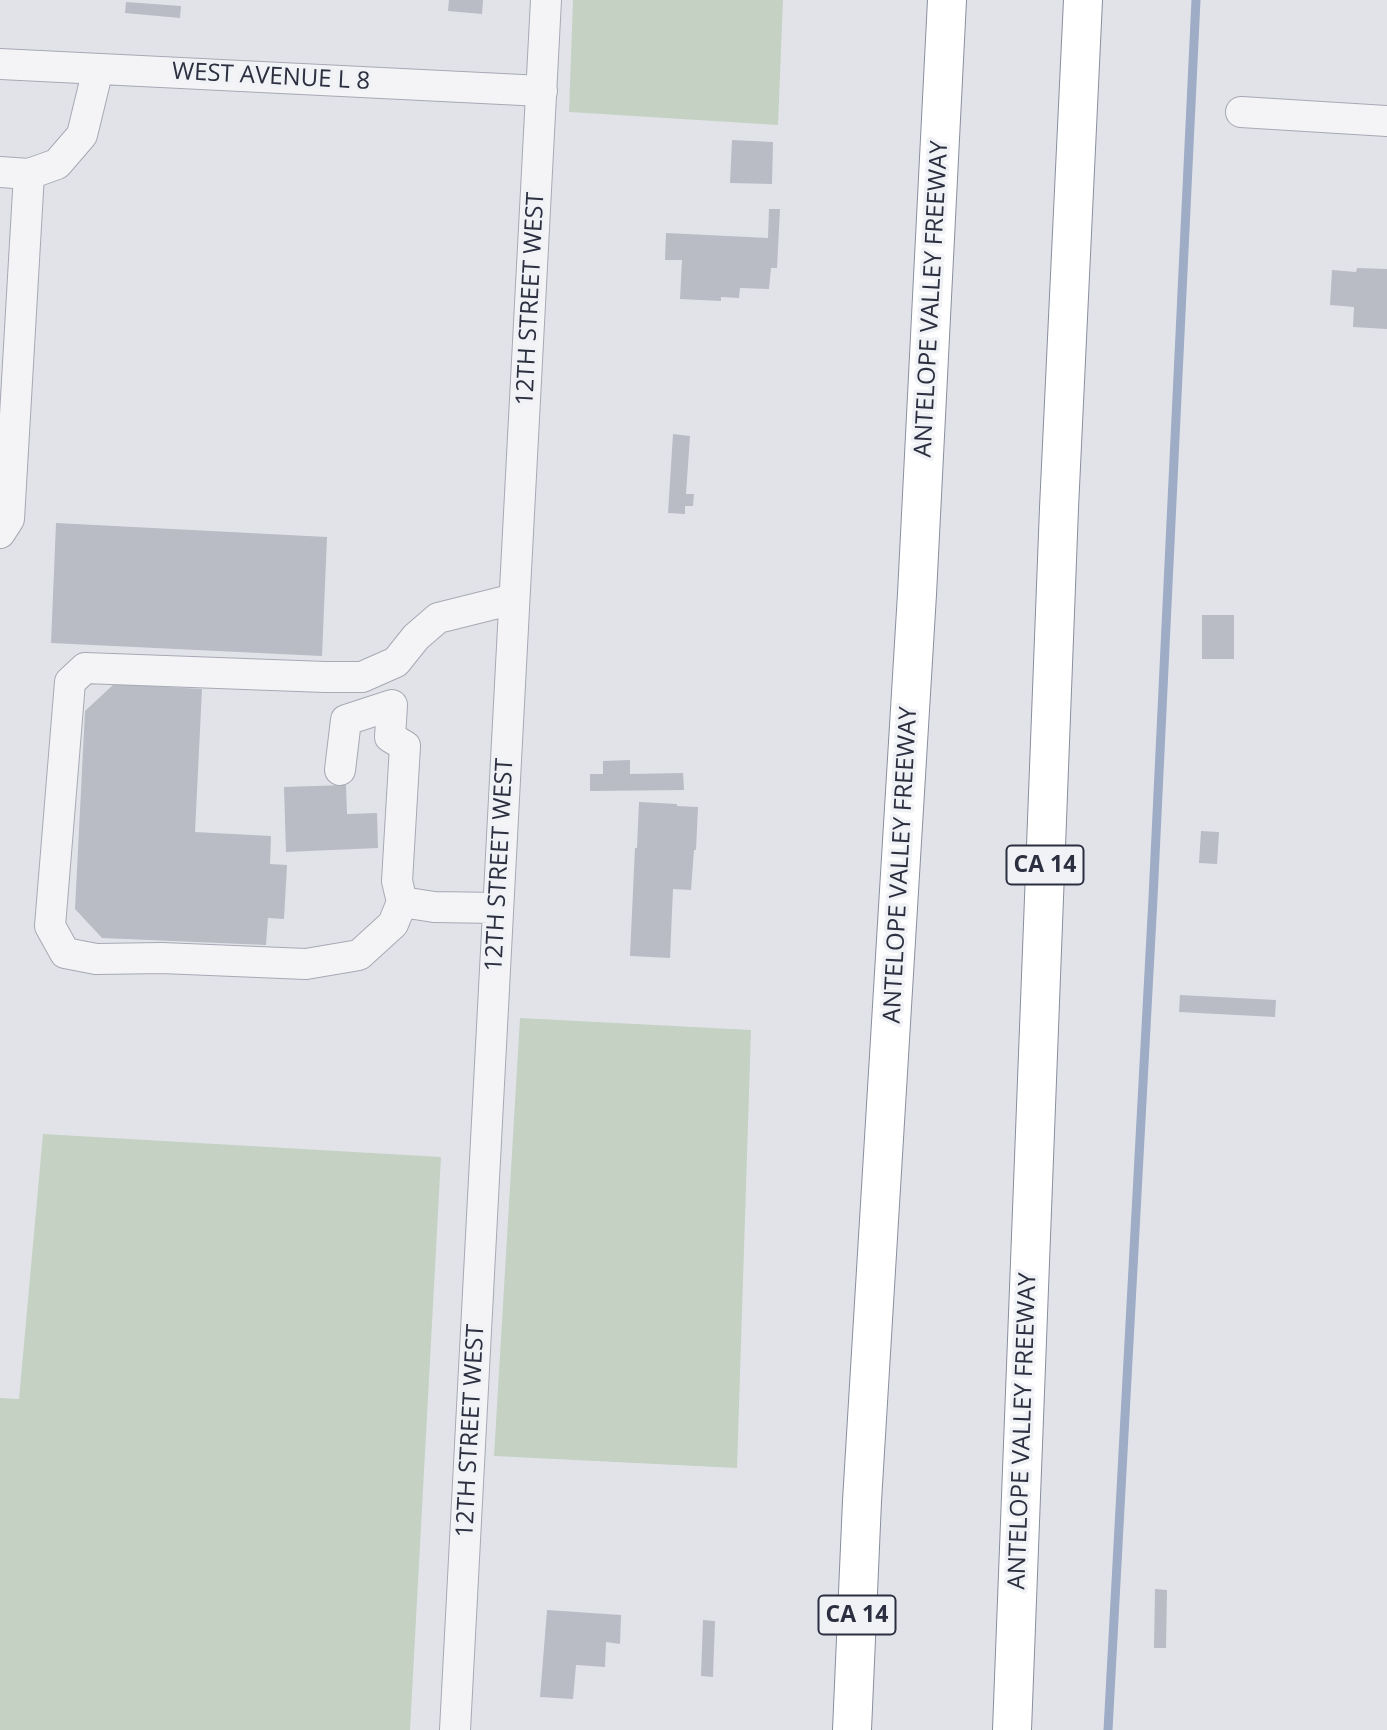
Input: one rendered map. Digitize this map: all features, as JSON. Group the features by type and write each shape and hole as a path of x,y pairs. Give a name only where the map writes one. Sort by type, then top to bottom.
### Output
{"highway":[{"name":"ANTELOPE VALLEY FREEWAY","path":"852,1730 862,1500 917,594 947,0"},
{"name":"ANTELOPE VALLEY FREEWAY","path":"1012,1730 1059,508 1083,0"},
{"path":"834,1730 862,1500"}],"street":[{"name":"12TH STREET WEST","path":"455,1730 546,0"},
{"name":"WEST AVENUE L 8","path":"0,64 542,91"},
{"path":"0,172 29,174 57,164 82,135 99,69"},
{"path":"1241,112 1387,121"},
{"path":"0,533 9,519 29,174"},
{"path":"341,770 346,720 392,705 390,737 405,746 397,881 402,902 393,924 359,955 306,964 162,958 96,959 65,953 50,926 70,682 85,668 362,677 396,662 416,637 438,618 514,599"},
{"path":"391,710 396,662"},
{"path":"402,902 434,907 498,908"}],"green space":[{"path":"573,0 783,0 778,125 569,112"},
{"path":"520,1018 751,1030 737,1468 494,1456"},
{"path":"43,1134 441,1157 410,1730 0,1730 0,1398 19,1399"}],"building":[{"path":"449,0 483,0 482,14 448,11"},
{"path":"126,2 181,6 180,18 125,13"},
{"path":"732,140 773,142 772,184 730,183"},
{"path":"769,209 780,209 777,268 771,268 769,289 740,288 739,298 721,297 721,301 680,299 682,260 665,260 666,233 768,238"},
{"path":"1357,268 1387,269 1387,329 1353,327 1354,307 1330,305 1332,270 1356,272"},
{"path":"673,434 690,436 686,494 694,494 693,506 685,506 685,514 668,513"},
{"path":"56,523 327,537 322,656 51,643"},
{"path":"1202,615 1234,615 1234,659 1202,659"},
{"path":"114,684 202,689 195,832 271,836 270,864 287,865 284,919 268,918 266,945 102,938 75,909 85,711"},
{"path":"630,760 630,774 683,773 684,790 590,791 590,774 603,774 603,761"},
{"path":"346,785 347,814 377,813 378,848 286,852 284,787"},
{"path":"639,802 698,807 691,890 673,889 670,958 630,956"},
{"path":"1201,831 1219,832 1217,864 1199,863"},
{"path":"1180,995 1276,1000 1275,1017 1179,1012"},
{"path":"1155,1589 1167,1590 1166,1648 1154,1648"},
{"path":"547,1610 621,1615 620,1644 606,1642 605,1667 576,1665 573,1699 540,1697"},
{"path":"703,1620 715,1621 713,1677 701,1676"}],"waterway":[{"path":"1108,1730 1153,898 1196,0"}]}
